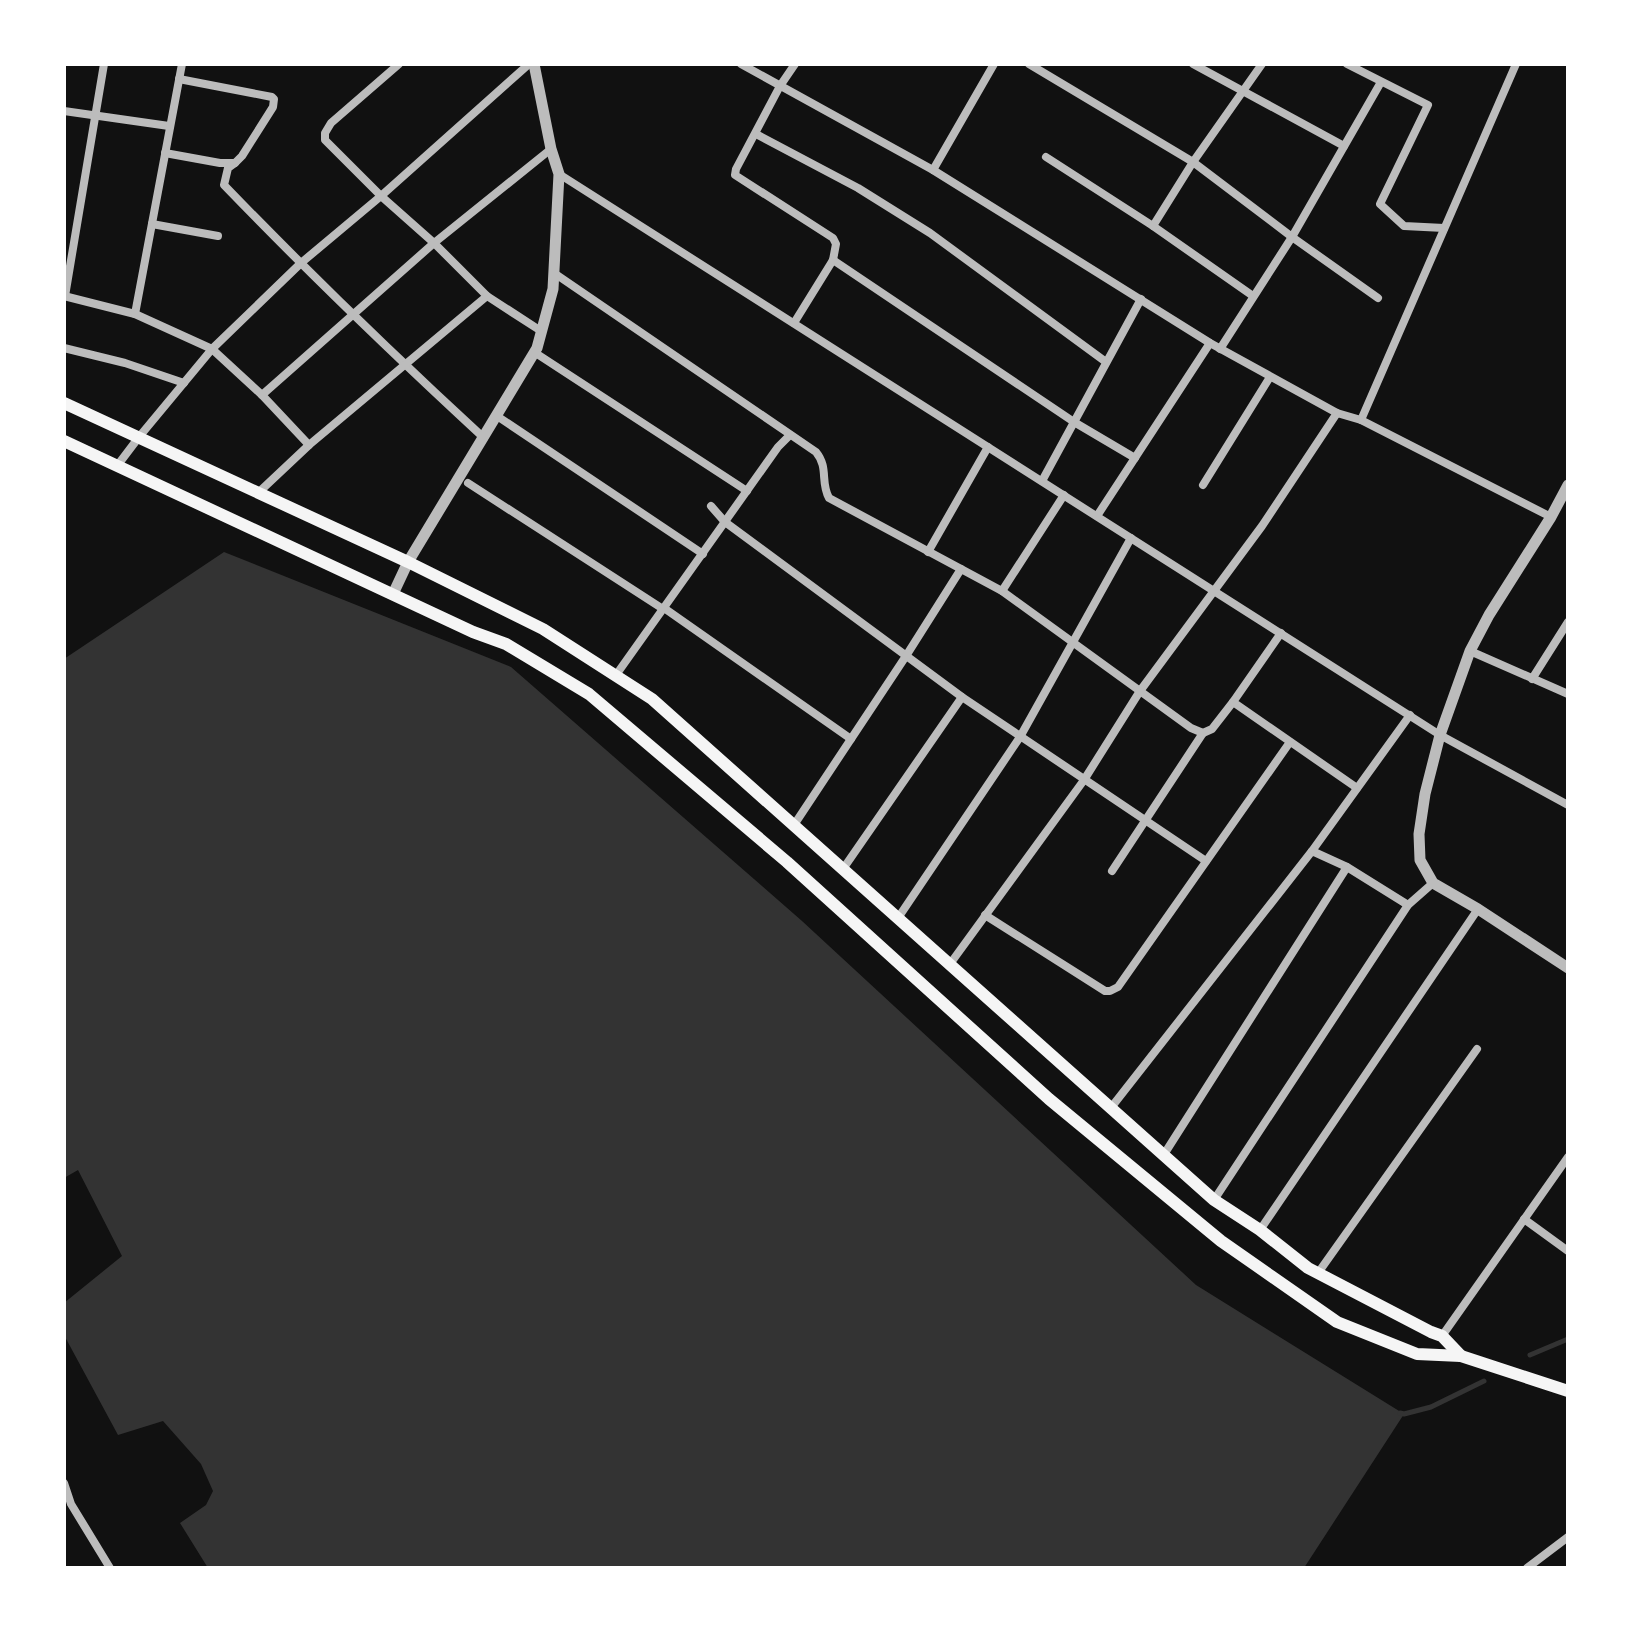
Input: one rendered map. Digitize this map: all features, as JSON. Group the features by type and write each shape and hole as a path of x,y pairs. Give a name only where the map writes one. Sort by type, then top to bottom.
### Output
{"main road":[{"path":"64,403 408,562 543,629 652,699 1214,1200 1260,1230 1308,1268 1442,1336 1461,1356"},
{"path":"64,441 473,632 506,644 589,694 787,862 1049,1099 1221,1241 1337,1322 1417,1354 1461,1356 1568,1391"}],"street":[{"path":"104,64 65,296 135,314 212,349 262,395 309,445"},
{"path":"135,314 182,64"},
{"path":"399,64 331,123 325,140 487,296 541,331"},
{"path":"117,466 212,349 301,263 532,64 559,174 553,289 534,352 408,562 393,594"},
{"path":"741,64 933,170 1210,343 1270,377 1551,517"},
{"path":"794,323 833,260 836,244 833,238 735,175 780,86 795,64"},
{"path":"933,170 994,64"},
{"path":"1029,64 1193,162 1378,298"},
{"path":"1193,64 1344,146"},
{"path":"1153,226 1193,162 1262,64"},
{"path":"1347,64 1428,105 1380,204 1404,226 1444,228"},
{"path":"1361,420 1516,64"},
{"path":"179,79 274,99 273,107 242,156 228,168 224,185 353,315 484,438"},
{"path":"1220,349 1292,237 1381,82"},
{"path":"64,111 169,126"},
{"path":"756,134 858,188 930,233 1106,362"},
{"path":"262,395 434,243 551,149"},
{"path":"165,153 235,163"},
{"path":"1046,157 1253,296"},
{"path":"559,174 1440,735 1568,805"},
{"path":"152,224 218,236"},
{"path":"833,260 1074,422 1135,458"},
{"path":"554,273 819,456 824,465 825,492 829,498 1002,591 1191,728 1203,733"},
{"path":"258,493 309,445 487,296"},
{"path":"1042,481 1141,299"},
{"path":"1097,516 1210,343"},
{"path":"64,348 125,363 184,383"},
{"path":"534,352 747,491"},
{"path":"1203,485 1270,377"},
{"path":"950,964 1084,780 1140,691 1262,526 1337,413"},
{"path":"497,416 703,554"},
{"path":"616,675 778,447 790,435"},
{"path":"928,552 988,447"},
{"path":"468,483 664,608 851,739"},
{"path":"1568,485 1470,651 1440,735 1425,794 1419,834 1420,860 1433,883 1568,968"},
{"path":"1002,591 1064,495"},
{"path":"711,506 725,522 962,697 1206,861"},
{"path":"898,918 1020,737 1131,538"},
{"path":"794,825 961,569"},
{"path":"1532,679 1568,622"},
{"path":"1112,871 1203,733 1212,729 1281,633"},
{"path":"1470,651 1568,694"},
{"path":"843,869 962,697"},
{"path":"1233,702 1357,788"},
{"path":"1110,1109 1312,851 1410,715"},
{"path":"985,915 1105,991 1118,987 1290,742"},
{"path":"1312,851 1347,867 1408,905"},
{"path":"1162,1156 1347,867"},
{"path":"1214,1200 1408,905 1433,883"},
{"path":"1260,1230 1478,909"},
{"path":"1318,1273 1477,1049"},
{"path":"1442,1336 1568,1157"},
{"path":"1524,1219 1568,1251"},
{"path":"64,1483 71,1504 110,1568"},
{"path":"1527,1568 1568,1537"}],"shaded area":[{"path":"224,552 511,667 802,921 1196,1285 1404,1414 1304,1568 208,1568 180,1523 206,1505 213,1491 201,1464 163,1421 118,1435 64,1335 64,1303 122,1256 78,1170 64,1178 64,659"}],"waterway":[{"path":"1530,1355 1568,1339"},
{"path":"1400,1413 1431,1407 1484,1381"}]}
